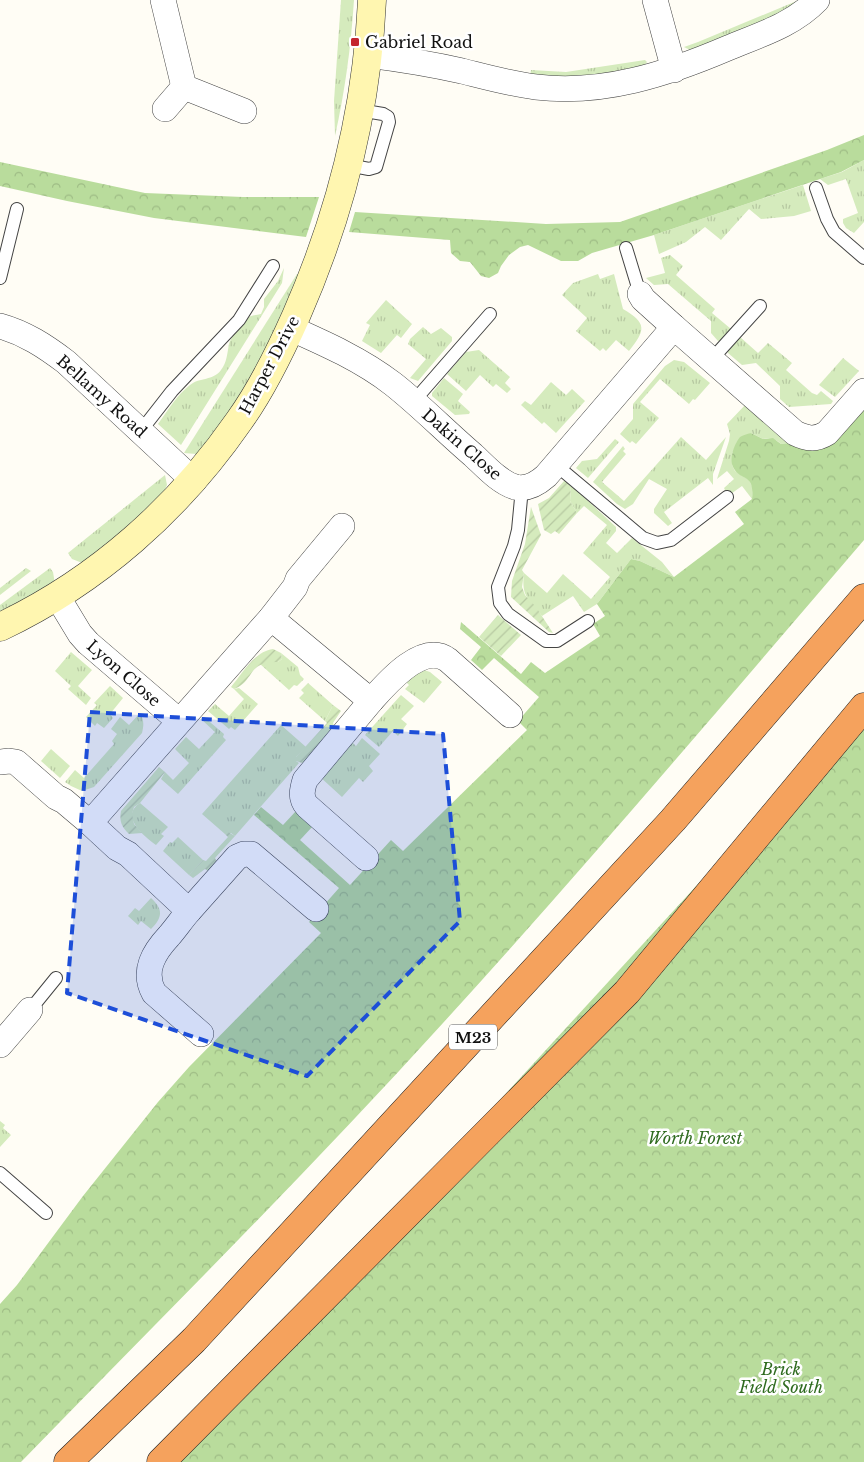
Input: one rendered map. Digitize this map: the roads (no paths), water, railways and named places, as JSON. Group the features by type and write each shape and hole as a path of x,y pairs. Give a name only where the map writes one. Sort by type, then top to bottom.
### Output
{"highway":[{"name":"M23","path":"68,1462 194,1340 673,820 864,598"},
{"path":"161,1462 627,992 864,707"}],"street":[{"path":"163,0 184,87"},
{"name":"Harper Drive","path":"0,627 56,596 109,560 139,536 194,481 240,420 260,388 290,328 322,253 348,165 368,55 372,0"},
{"path":"655,0 674,70"},
{"path":"368,55 411,61 515,84 578,89 607,86 674,70 783,26 817,0"},
{"path":"165,109 184,87"},
{"path":"184,87 244,111"},
{"path":"640,294 674,327 791,430 804,437 820,437 827,433 864,391"},
{"name":"Bellamy Road","path":"0,326 11,329 47,347 66,362 194,481"},
{"path":"522,488 538,483 556,465 674,327"},
{"name":"Dakin Close","path":"290,328 351,356 394,384 494,475 514,487 522,488"},
{"path":"90,823 271,618 295,587 298,579 342,526"},
{"name":"Lyon Close","path":"56,596 80,634 88,643 179,721"},
{"path":"271,618 371,701"},
{"path":"366,858 307,806 302,800 302,794 305,780 390,680 409,664 424,657 443,656 510,714"},
{"path":"0,762 9,760 16,762 56,797 64,801 90,823 117,848 128,854 189,911"},
{"path":"201,1034 154,993 149,986 153,957 189,911 238,857 244,854 251,854 316,909"},
{"path":"0,1045 30,1010"}],"lane":[{"path":"816,188 834,232 864,258"},
{"path":"0,278 17,209"},
{"path":"626,248 640,294"},
{"path":"140,432 199,362 239,320 273,266"},
{"path":"712,359 760,306"},
{"path":"414,401 490,314"},
{"path":"556,465 643,538 658,543 671,540 727,497"},
{"path":"522,488 518,530 514,546 498,587 500,603 508,614 546,641 557,641 588,621"},
{"path":"30,1010 56,978"},
{"path":"0,1173 46,1213"}],"place":[{"name":"Gabriel Road","path":"355,42"}],"park label":[{"name":"Worth Forest","path":"695,1138"},
{"name":"Brick Field South","path":"781,1378"}]}
